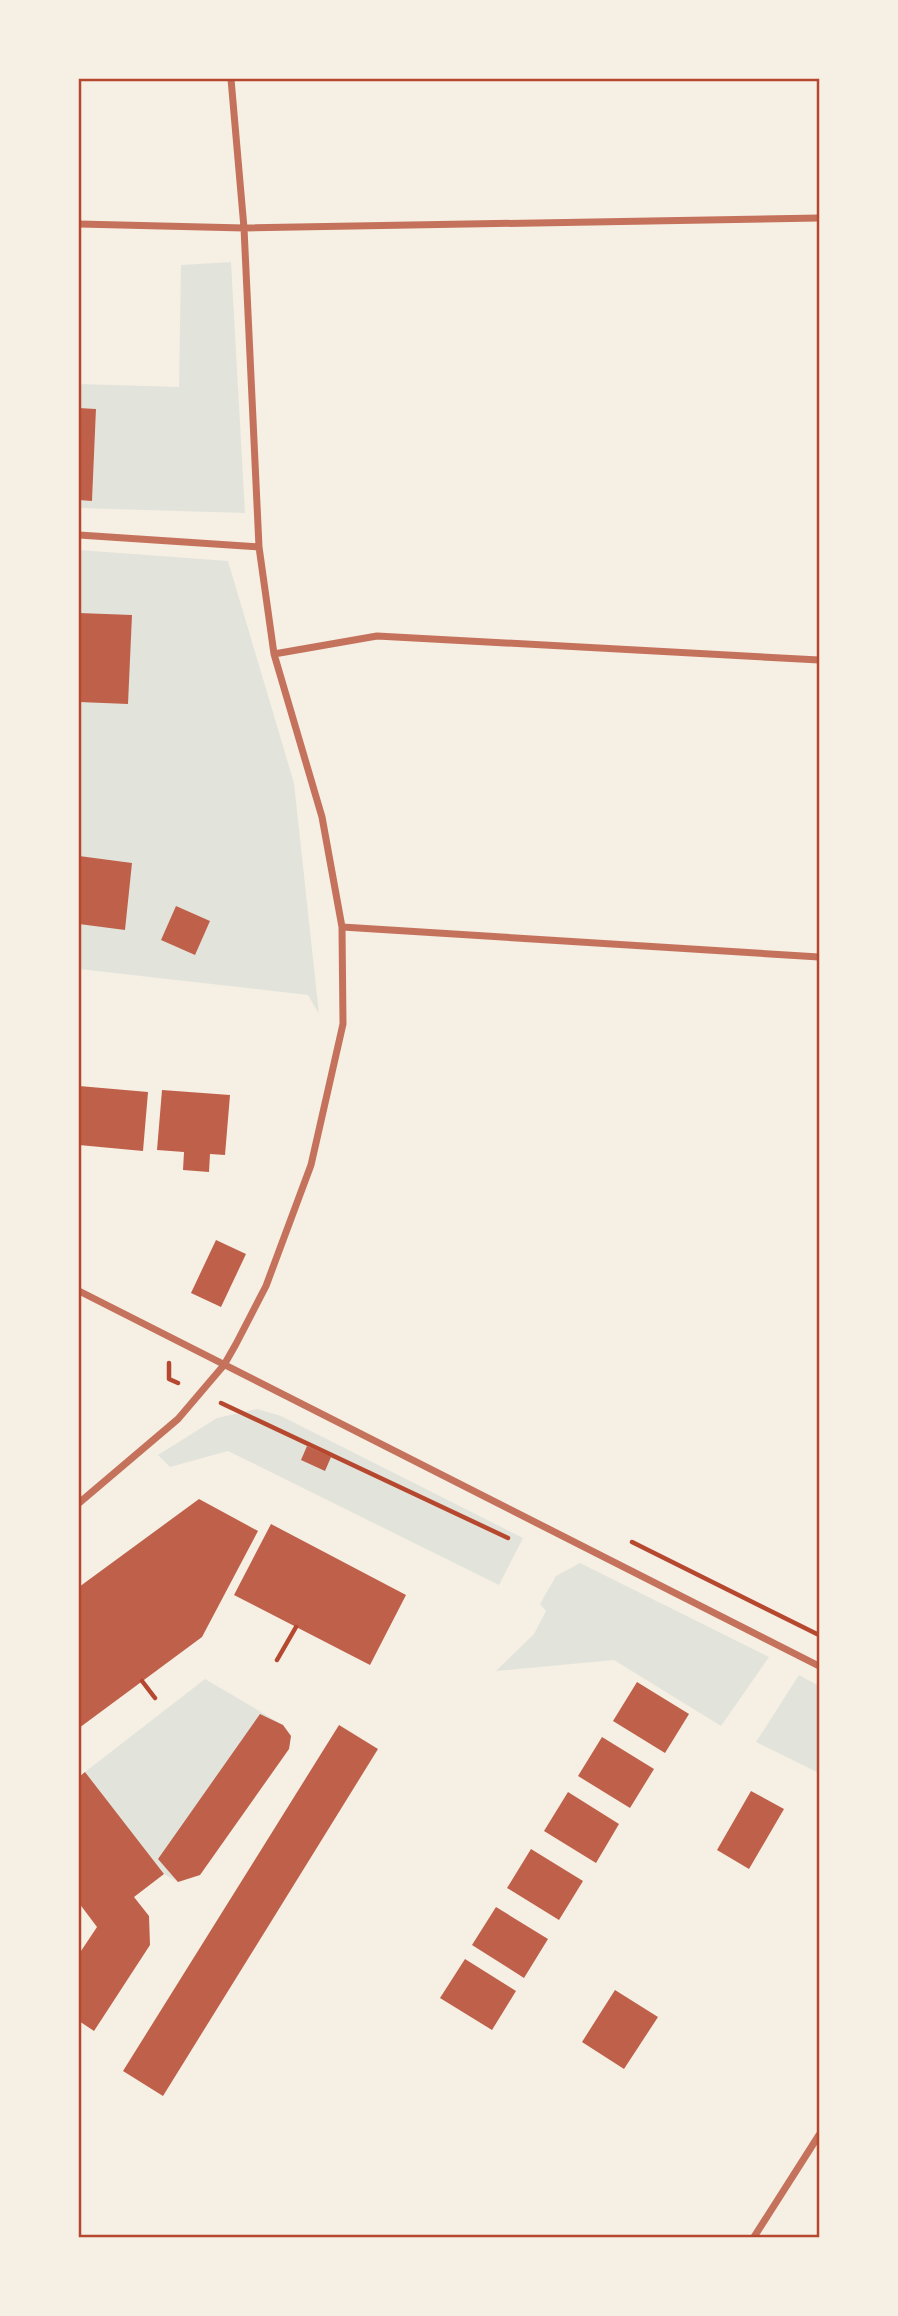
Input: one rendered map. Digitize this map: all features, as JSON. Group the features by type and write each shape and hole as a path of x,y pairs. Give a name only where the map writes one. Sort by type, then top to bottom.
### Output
{"street":[{"path":"79,1503 178,1419 224,1365 266,1286 311,1165 343,1024 342,927 322,817 274,654 259,547 244,228 231,79"},
{"path":"79,224 244,228 819,218"},
{"path":"79,535 259,547"},
{"path":"274,654 377,636 819,660"},
{"path":"342,927 819,957"},
{"path":"79,1291 556,1530 819,1666"},
{"path":"754,2237 819,2135"}],"path":[{"path":"158,1356 169,1362 169,1379 518,1542"},
{"path":"277,1660 296,1627"},
{"path":"142,1681 155,1698"}],"shaded area":[{"path":"231,262 245,513 79,508 79,500 92,500 96,409 79,408 79,384 179,387 181,265"},
{"path":"79,550 228,561 294,783 319,1014 308,995 79,969"},
{"path":"257,1409 281,1416 523,1538 499,1585 228,1451 170,1467 158,1455 217,1418"},
{"path":"580,1563 769,1657 721,1726 614,1660 496,1671 534,1634 546,1611 540,1604 556,1576"},
{"path":"799,1675 819,1686 817,1772 756,1742"},
{"path":"205,1679 283,1725 291,1736 289,1749 200,1875 178,1882 164,1874 85,1772"}],"building":[{"path":"79,408 96,409 92,501 79,500"},
{"path":"79,613 132,615 128,704 79,702"},
{"path":"79,856 132,863 125,930 79,924"},
{"path":"176,906 210,921 195,955 161,940"},
{"path":"79,1086 148,1092 143,1151 79,1145"},
{"path":"162,1090 230,1095 225,1155 210,1154 209,1172 183,1170 184,1152 157,1150"},
{"path":"216,1240 246,1254 221,1307 191,1293"},
{"path":"307,1446 331,1457 325,1471 301,1460"},
{"path":"199,1499 258,1531 202,1637 79,1728 79,1587"},
{"path":"271,1524 406,1595 370,1665 234,1595"},
{"path":"637,1682 689,1714 665,1753 613,1721"},
{"path":"260,1714 283,1725 291,1736 289,1749 200,1875 178,1882 158,1859"},
{"path":"339,1725 378,1749 163,2096 123,2071"},
{"path":"602,1737 654,1769 630,1808 578,1776"},
{"path":"85,1772 164,1874 134,1897 149,1916 150,1945 94,2031 79,2021 79,1954 97,1927 79,1903 79,1777"},
{"path":"751,1791 784,1809 749,1869 717,1850"},
{"path":"568,1792 619,1824 596,1863 544,1831"},
{"path":"531,1849 583,1881 559,1920 507,1888"},
{"path":"496,1907 548,1939 524,1978 472,1945"},
{"path":"465,1959 516,1991 492,2030 440,1998"},
{"path":"615,1990 658,2017 624,2069 582,2042"}]}
